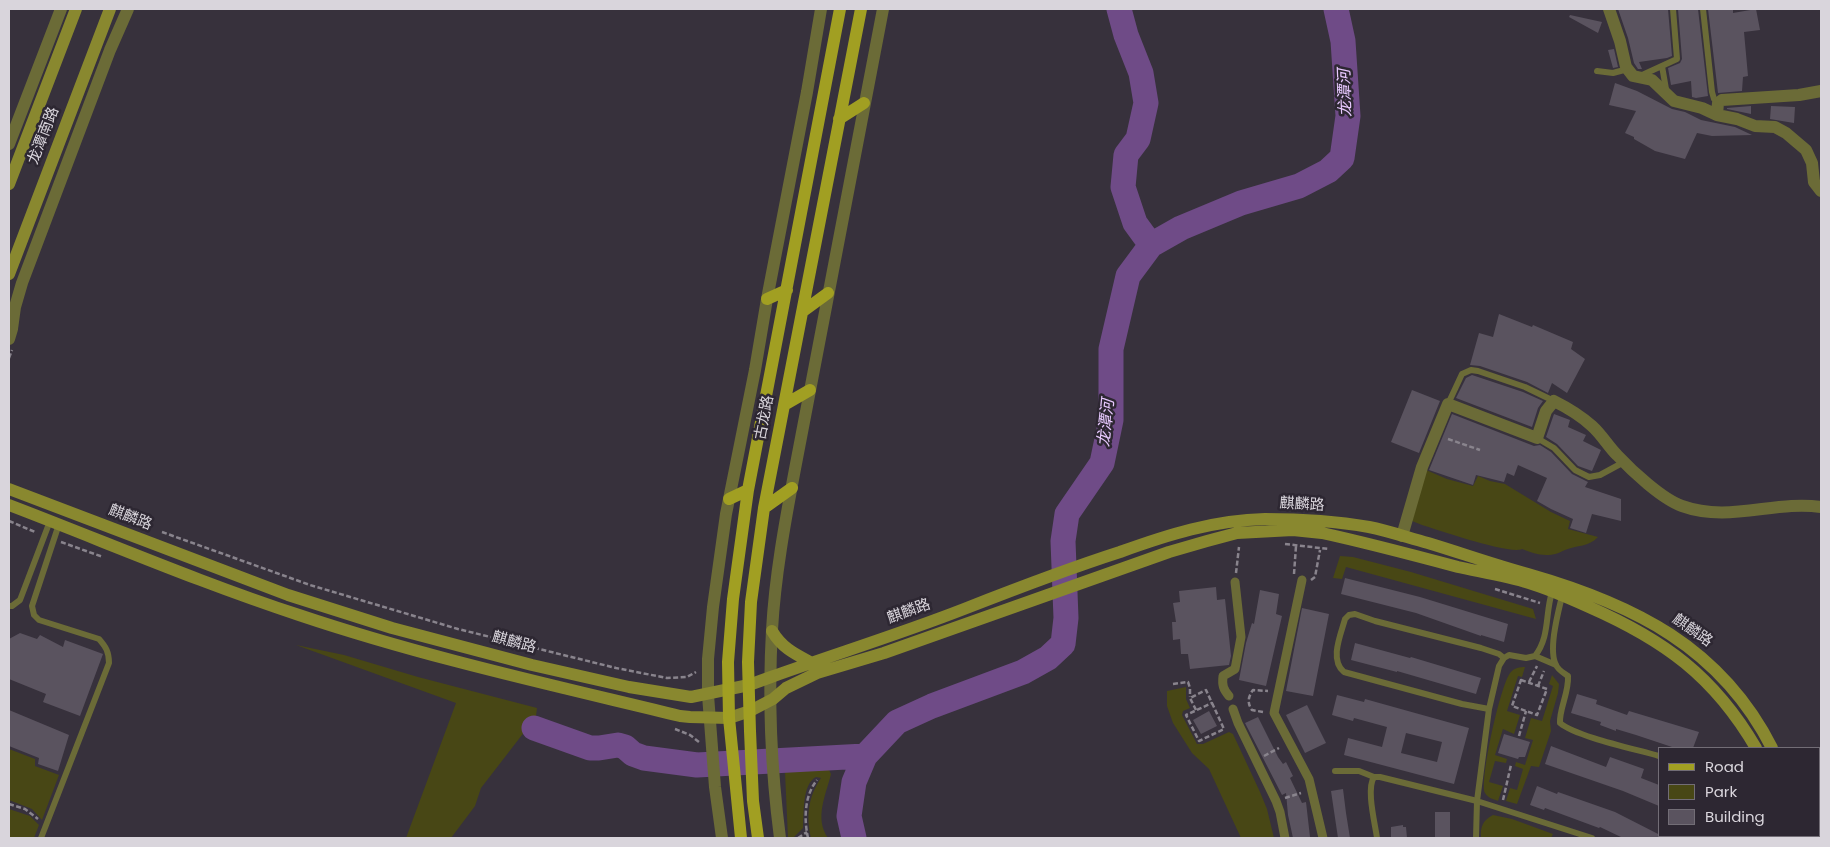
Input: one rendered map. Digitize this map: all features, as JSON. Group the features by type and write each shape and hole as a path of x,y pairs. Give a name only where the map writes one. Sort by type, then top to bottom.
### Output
{"main road":[{"name":"龙潭南路","path":"9,184 76,9"},
{"name":"龙潭南路","path":"9,274 110,9"},
{"name":"古龙路","path":"741,838 729,718 728,662 732,599 748,490 840,9"},
{"name":"古龙路","path":"758,838 753,801 750,740 748,662 751,602 764,508 862,9"},
{"path":"840,119 864,103"},
{"path":"767,299 787,290"},
{"path":"802,312 828,293"},
{"path":"784,405 810,390"},
{"path":"764,508 792,488"},
{"name":"麒麟路","path":"9,489 288,595 392,628 532,665 680,697 708,695 749,685 940,618 1092,561 1181,531 1262,519 1313,521 1370,527 1555,582 1612,602 1628,610 1678,639 1713,667 1742,700 1771,747"},
{"path":"729,499 748,490"},
{"name":"麒麟路","path":"9,505 212,584 299,615 379,640 479,668 680,716 710,718 729,718 750,711 770,701 786,688 817,673 884,653 1169,552 1237,533 1293,530 1322,533 1528,583 1620,620 1676,654 1718,694 1744,728 1755,747"},
{"path":"772,631 782,646 812,663"}],"street":[{"path":"9,144 61,9"},
{"path":"9,339 22,283 110,50 128,9"},
{"path":"722,838 712,759 708,695 708,659 713,607 729,499 756,370 767,299 808,92 821,9"},
{"path":"780,838 770,740 770,701 772,631 782,540 883,9"},
{"path":"1608,9 1620,41 1626,67 1633,76 1652,80 1674,101 1702,108 1718,109 1755,126 1775,127 1786,133 1806,150 1812,163 1814,182 1821,191"},
{"path":"1718,109 1727,99 1799,95 1821,91"},
{"path":"1402,536 1422,467 1448,404 1537,438 1546,411 1554,401 1568,408 1592,426 1624,462 1664,496 1682,506 1732,513 1806,505 1821,507"},
{"path":"1302,580 1277,691 1274,713 1310,779 1323,838"},
{"path":"1229,696 1224,690 1223,676 1235,669 1242,636 1235,582"},
{"path":"1233,709 1276,801 1285,838"}],"lane":[{"path":"1637,77 1677,59 1673,9"},
{"path":"1702,9 1712,92 1718,109"},
{"path":"1662,66 1665,92"},
{"path":"1597,71 1618,72 1626,67"},
{"path":"1448,404 1458,378 1471,370 1525,387 1554,401"},
{"path":"1537,438 1554,448 1575,470 1589,477 1600,475 1624,462"},
{"path":"9,606 20,600 54,522"},
{"path":"42,838 109,662 109,653 99,639 39,620 34,615 32,606 54,522"},
{"path":"1538,658 1546,636 1548,605 1557,594"},
{"path":"1556,665 1554,640 1557,594"},
{"path":"1489,709 1462,704 1344,672 1340,669 1337,652 1345,619 1349,615 1355,614 1490,651 1504,658"},
{"path":"1476,838 1477,801 1489,709 1499,666 1504,658 1510,655 1548,661 1556,665 1568,676 1564,703 1559,717 1560,723 1565,728 1658,756"},
{"path":"1335,771 1359,771 1374,777 1380,776 1477,801 1592,838"},
{"path":"1374,777 1371,782 1371,791 1377,838"}],"path":[{"path":"1435,432 1480,450"},
{"path":"154,529 310,585 477,633 616,668 667,678 687,677 700,669"},
{"path":"1283,544 1334,549"},
{"path":"1296,546 1293,572 1294,577 1302,580 1310,581 1314,577 1320,549"},
{"path":"1230,549 1239,547 1235,582"},
{"path":"1488,587 1548,605"},
{"path":"1528,682 1538,658"},
{"path":"1538,686 1548,661"},
{"path":"1521,680 1538,686 1547,689 1537,715 1512,706 1521,680"},
{"path":"1174,684 1188,682 1190,698 1196,710"},
{"path":"1190,698 1206,690 1212,703 1224,729 1199,741 1186,715 1212,703"},
{"path":"1274,713 1252,710 1248,705 1249,696 1253,690 1277,691"},
{"path":"1519,736 1526,711"},
{"path":"1256,760 1289,742"},
{"path":"1502,809 1511,765"},
{"path":"808,838 806,805 809,793 817,780"},
{"path":"1276,801 1313,789"},
{"path":"9,804 25,809 46,825"},
{"path":"798,838 807,832"}],"green space":[{"path":"1426,470 1447,479 1473,486 1478,476 1505,484 1551,512 1570,521 1568,529 1598,537 1587,544 1554,554 1543,555 1522,549 1515,550 1490,545 1422,525 1412,521"},
{"path":"1340,556 1353,557 1411,572 1533,609 1536,619 1346,567 1342,579 1333,578"},
{"path":"296,645 344,655 418,677 537,708 536,716 481,788 475,806 451,838 406,838 456,703"},
{"path":"1525,667 1522,677 1518,676 1507,711 1520,715 1514,734 1503,729 1495,755 1507,759 1506,763 1495,761 1489,782 1503,786 1498,801 1486,795 1484,785 1492,732 1507,679 1514,670"},
{"path":"1552,675 1559,684 1558,693 1550,721 1551,731 1539,767 1531,766 1517,804 1506,801 1510,788 1517,790 1523,769 1515,766 1516,762 1525,765 1533,740 1525,738 1531,718 1542,721 1553,686 1549,684"},
{"path":"1186,687 1186,699 1190,708 1183,711 1182,715 1197,744 1203,744 1229,732 1233,734 1267,809 1274,838 1241,838 1209,769 1192,753 1173,723 1167,706 1167,691"},
{"path":"9,749 35,759 35,766 59,775 42,820 32,809 9,800"},
{"path":"827,766 831,774 821,814 824,830 828,838 811,838 809,807 813,792 821,778 816,777 811,781 806,793 803,828 793,838 788,838 785,772 789,769"},
{"path":"9,809 30,816 39,825 34,838 9,837"},
{"path":"1493,815 1512,819 1553,834 1551,838 1481,838 1483,824"}],"building":[{"path":"1618,9 1668,9 1672,56 1639,62 1642,69 1638,69 1634,63"},
{"path":"1678,9 1698,9 1708,96 1692,97 1691,81 1671,85 1668,68 1680,63 1682,59"},
{"path":"1708,9 1733,9 1733,13 1756,9 1760,30 1744,32 1748,76 1743,77 1742,91 1718,93"},
{"path":"1570,15 1602,22 1598,33 1569,17"},
{"path":"1614,49 1618,67 1613,68 1608,50"},
{"path":"1615,83 1637,91 1672,109 1685,112 1701,120 1735,127 1752,135 1712,136 1697,133 1685,159 1655,151 1625,133 1636,111 1609,105"},
{"path":"1751,106 1751,114 1727,109 1727,108"},
{"path":"1771,106 1795,107 1794,123 1770,119"},
{"path":"1499,314 1532,327 1533,325 1573,342 1571,349 1585,359 1567,393 1552,383 1548,393 1527,382 1480,366 1470,365 1479,333 1493,337"},
{"path":"1472,375 1523,392 1543,401 1538,408 1532,427 1456,398 1466,378"},
{"path":"1412,390 1440,401 1419,453 1391,442"},
{"path":"1452,414 1534,446 1540,445 1551,452 1572,474 1588,482 1585,487 1621,499 1621,521 1592,514 1586,533 1570,528 1573,519 1537,501 1547,478 1518,465 1514,476 1507,473 1504,482 1476,475 1473,485 1429,470"},
{"path":"1554,414 1570,420 1568,427 1586,435 1583,441 1601,450 1592,471 1578,466 1557,444 1546,437"},
{"path":"1345,578 1420,597 1508,624 1504,642 1481,636 1416,613 1341,594"},
{"path":"1216,587 1217,600 1225,599 1231,656 1229,665 1190,669 1188,654 1181,654 1180,639 1173,640 1172,622 1176,622 1173,603 1180,602 1179,591"},
{"path":"1260,590 1279,594 1276,614 1282,616 1266,686 1239,680 1246,643 1252,623 1254,624"},
{"path":"1302,608 1329,614 1313,696 1286,691"},
{"path":"20,633 37,639 40,635 63,647 65,640 103,654 80,716 43,702 46,694 9,679 9,639"},
{"path":"1355,643 1481,678 1476,694 1351,660"},
{"path":"1577,694 1597,700 1596,704 1627,715 1629,711 1699,732 1693,747 1672,747 1616,729 1616,731 1600,725 1601,722 1571,713"},
{"path":"1337,695 1364,702 1365,699 1469,728 1454,784 1344,755 1348,738 1382,747 1387,727 1354,718 1353,721 1332,715","holes":["1406,733 1442,742 1437,762 1401,753"]},
{"path":"1307,705 1326,743 1305,753 1286,715"},
{"path":"9,710 69,735 58,771 38,764 39,758 9,746"},
{"path":"1209,711 1217,726 1201,734 1193,720"},
{"path":"1258,717 1278,757 1283,764 1286,762 1293,776 1290,778 1302,803 1306,802 1310,837 1293,838 1286,793 1282,795 1245,723"},
{"path":"1504,734 1530,742 1525,757 1519,757 1518,759 1498,753"},
{"path":"1551,746 1606,767 1610,757 1644,769 1641,778 1658,785 1658,806 1623,791 1545,764"},
{"path":"1537,786 1615,812 1658,834 1658,837 1666,838 1623,838 1600,827 1545,808 1544,810 1530,805"},
{"path":"1343,789 1350,838 1338,838 1331,791"},
{"path":"1435,812 1450,812 1450,838 1435,838"},
{"path":"1403,825 1403,827 1406,827 1407,838 1391,838 1391,827"}],"waterway":[{"path":"1119,9 1126,35 1141,73 1146,103 1138,139 1126,155 1123,187 1135,223 1151,245"},
{"name":"龙潭河","path":"854,838 849,816 854,782 865,756 897,722 932,706 1023,672 1048,658 1063,644 1066,618 1063,541 1067,514 1102,463 1111,420 1111,349 1128,276 1151,245 1181,228 1241,203 1299,186 1328,171 1342,158 1348,116 1343,41 1336,9"},
{"path":"534,728 590,748 618,745 644,758 697,765 865,756"}]}
